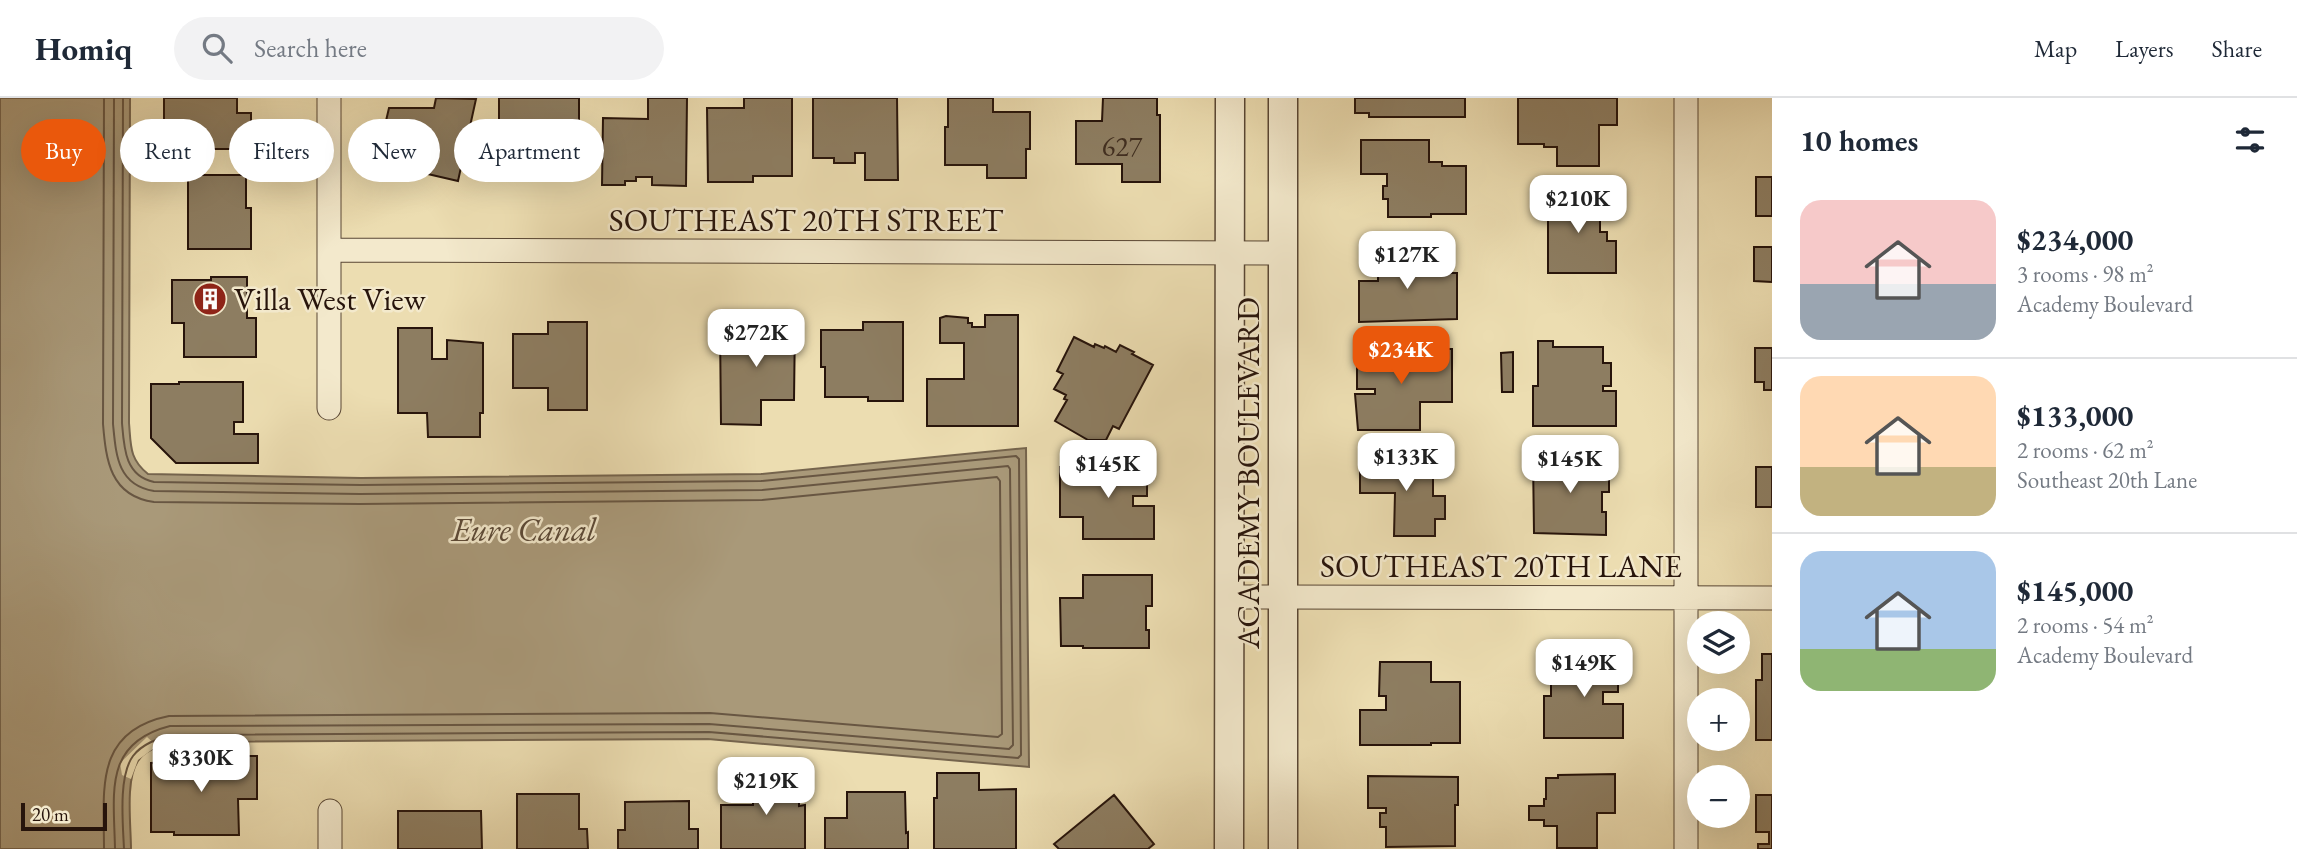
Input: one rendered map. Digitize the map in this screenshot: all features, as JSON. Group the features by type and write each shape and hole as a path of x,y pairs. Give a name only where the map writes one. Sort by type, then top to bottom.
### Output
{"street":[{"path":"329,98 329,408"},
{"name":"ACADEMY BOULEVARD","path":"1229,849 1230,98"},
{"name":"ACADEMY BOULEVARD","path":"1283,98 1283,849"},
{"path":"1686,98 1686,849"},
{"name":"SOUTHEAST 20TH STREET","path":"329,250 1283,253"},
{"name":"SOUTHEAST 20TH LANE","path":"1229,597 1772,598"},
{"path":"330,811 330,849"}],"water":[{"name":"Eure Canal","path":"0,98 130,98 130,119 120,119 120,182 130,182 129,423 134,457 148,474 361,478 761,474 1026,448 1029,767 708,739 172,742 145,754 134,769 130,791 131,849 0,849"}],"pier":[{"path":"147,737 157,746 138,760 131,779 122,775 120,763"}],"building":[{"path":"164,98 237,98 237,113 251,113 251,119 229,119 229,149 215,149 215,119 164,119"},
{"path":"436,98 476,99 472,119 454,119 454,180 440,177 440,119 386,119 389,108 434,108"},
{"path":"499,98 579,98 579,119 499,119"},
{"path":"648,98 687,98 686,186 652,185 652,177 636,177 636,181 625,181 625,185 602,185 603,118 648,119"},
{"path":"744,98 792,98 792,176 753,176 753,182 708,182 707,108 744,108"},
{"path":"813,98 897,98 898,180 865,180 865,153 855,153 855,163 834,163 834,158 813,158"},
{"path":"948,98 993,98 993,112 1030,112 1030,149 1026,149 1026,178 987,178 987,165 945,165"},
{"path":"1103,98 1157,98 1157,115 1160,115 1160,182 1122,182 1122,164 1076,164 1076,121 1102,121"},
{"path":"1355,98 1465,98 1465,117 1369,117 1369,113 1355,113"},
{"path":"1518,98 1617,98 1617,125 1599,125 1599,166 1557,166 1557,147 1518,144"},
{"path":"1361,140 1429,140 1429,162 1442,162 1442,166 1466,166 1466,214 1388,217 1388,199 1383,199 1387,174 1361,174"},
{"path":"215,175 229,175 229,182 246,182 246,208 251,208 251,249 188,249 188,182 215,182"},
{"path":"1756,177 1772,177 1772,216 1756,216"},
{"path":"1548,191 1600,191 1600,232 1607,232 1607,241 1616,241 1616,273 1548,273"},
{"path":"1754,247 1772,247 1772,282 1754,281"},
{"path":"1378,248 1417,248 1417,270 1457,273 1457,319 1359,322 1359,281 1378,281"},
{"name":"Villa West View","path":"211,277 247,277 247,318 256,318 256,357 184,357 184,323 172,323 172,280 211,280"},
{"path":"985,315 1018,315 1018,426 927,426 927,379 964,379 964,343 940,343 940,318 968,318 972,327 985,327"},
{"path":"753,321 795,321 794,400 761,400 761,425 721,424 720,327 753,327"},
{"path":"548,322 587,322 587,410 548,410 548,388 513,388 513,334 548,334"},
{"path":"863,322 903,322 903,401 868,401 868,397 825,397 825,367 821,367 821,330 863,330"},
{"path":"398,328 432,328 432,359 447,359 447,340 483,343 483,413 480,413 480,437 428,437 427,413 398,413"},
{"path":"1074,337 1094,347 1095,344 1104,348 1105,346 1116,352 1120,345 1153,365 1119,429 1113,426 1106,440 1088,440 1055,421 1067,400 1064,399 1066,395 1054,389 1063,374 1057,371"},
{"path":"1538,341 1553,341 1553,347 1603,347 1603,363 1611,363 1611,386 1603,386 1603,391 1616,391 1616,426 1533,426 1533,386 1538,386"},
{"path":"1755,348 1772,348 1772,390 1764,390 1764,382 1755,382"},
{"path":"1357,349 1452,349 1452,402 1420,402 1420,430 1358,430 1355,394 1375,394 1375,389 1357,389"},
{"path":"1513,352 1513,392 1502,392 1501,353"},
{"path":"243,382 243,422 234,422 234,434 258,434 258,463 176,463 151,438 151,384"},
{"path":"1533,457 1609,457 1609,492 1602,492 1602,512 1606,512 1606,535 1534,533"},
{"path":"1360,460 1433,460 1433,496 1445,496 1445,519 1435,519 1435,536 1394,536 1395,493 1360,493"},
{"path":"1084,464 1147,464 1153,471 1153,480 1147,485 1147,496 1133,496 1133,506 1154,506 1154,539 1083,539 1083,517 1060,517 1060,467"},
{"path":"1756,467 1772,467 1772,507 1756,507"},
{"path":"1083,575 1152,575 1152,606 1146,606 1149,648 1061,646 1060,598 1083,598"},
{"path":"1566,654 1618,654 1618,692 1603,692 1603,704 1623,704 1623,738 1544,738 1544,696 1551,696 1551,667 1566,667"},
{"path":"1762,654 1772,654 1772,740 1756,740 1756,680 1762,680"},
{"path":"1380,662 1431,662 1431,682 1460,682 1460,743 1360,745 1360,710 1386,710 1386,696 1379,696"},
{"path":"174,756 257,756 257,799 238,799 239,835 174,835 174,832 151,832 151,763 174,762"},
{"path":"937,773 979,773 979,790 1016,789 1016,849 934,849"},
{"path":"1615,774 1615,813 1597,813 1597,848 1557,848 1557,826 1544,826 1544,820 1529,820 1529,806 1544,806 1546,778 1558,778 1558,775"},
{"path":"753,776 799,776 799,806 805,805 805,849 721,849 721,805 753,805"},
{"path":"1368,776 1458,777 1455,846 1386,847 1386,827 1380,827 1380,813 1386,813 1386,808 1368,808"},
{"path":"847,792 905,792 908,849 825,849 825,818 847,818"},
{"path":"517,794 579,794 579,829 587,829 588,849 517,849"},
{"path":"1114,795 1154,844 1148,849 1059,849 1054,844"},
{"path":"1756,795 1772,795 1772,849 1758,849 1758,844 1769,844 1769,832 1756,832"},
{"path":"689,801 689,829 698,829 698,849 618,849 618,830 625,830 625,802"},
{"path":"398,811 481,811 482,849 398,849"}],"place":[{"name":"Villa West View","path":"210,299"}]}
